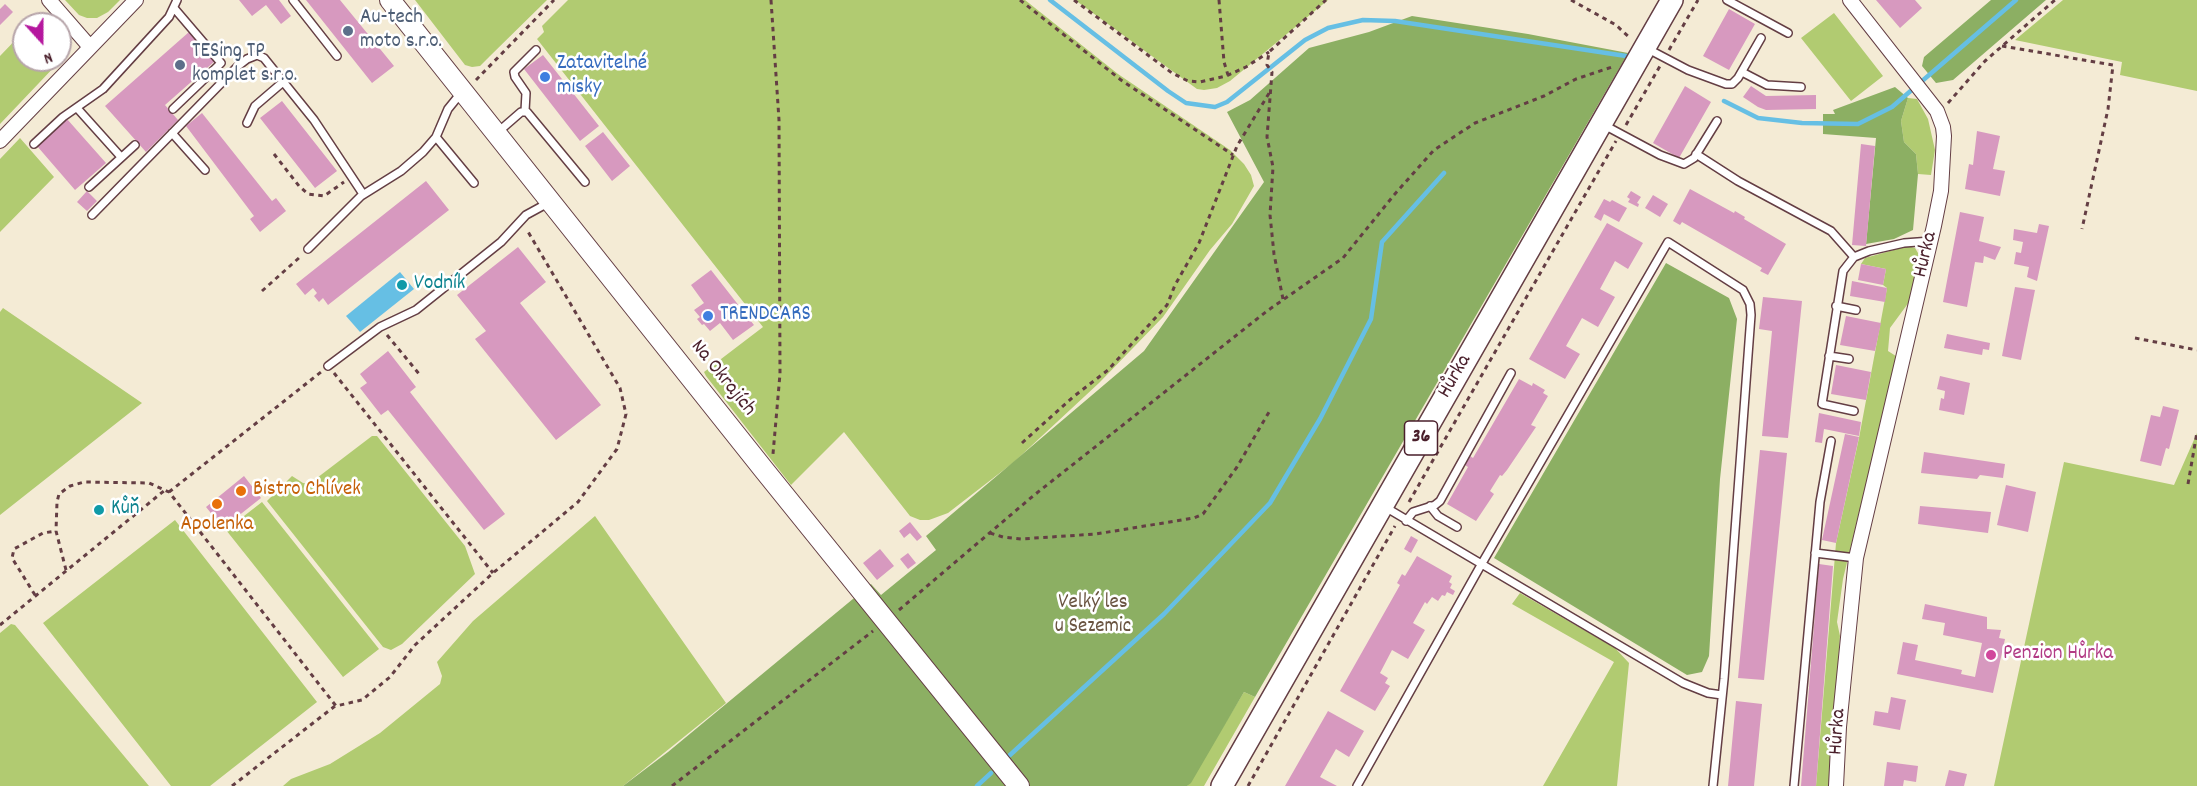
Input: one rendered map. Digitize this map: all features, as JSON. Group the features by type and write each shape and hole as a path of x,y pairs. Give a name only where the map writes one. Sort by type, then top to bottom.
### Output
{"main road":[{"name":"Hůrka","path":"1222,786 1396,514 1602,123 1672,0"}],"street":[{"path":"49,0 90,47"},
{"path":"0,141 136,0"},
{"name":"Na Okrajích","path":"390,0 1019,786"},
{"name":"Hůrka","path":"1836,786 1839,727 1856,558 1931,241 1941,191 1944,156 1943,127 1937,111 1850,0"}],"lane":[{"path":"33,144 103,89 169,17 177,0"},
{"path":"293,0 337,56"},
{"path":"1727,0 1788,33"},
{"path":"173,109 221,63 174,8"},
{"path":"1646,48 1710,80 1726,84 1736,81 1761,38"},
{"path":"525,111 526,93 514,72 536,50"},
{"path":"92,214 247,59 257,55 262,56 314,120 363,194"},
{"path":"1742,72 1767,85 1801,87"},
{"path":"247,123 255,106 284,82"},
{"path":"308,249 363,194 411,164 436,137 451,103 462,92"},
{"path":"76,108 121,157"},
{"path":"496,133 520,112 525,111 530,114 585,182"},
{"path":"1602,123 1684,164 1690,162 1717,121"},
{"path":"172,133 206,170"},
{"path":"436,137 474,183"},
{"path":"88,187 135,144"},
{"path":"1696,154 1738,181 1835,235 1854,257"},
{"path":"328,366 380,327 416,310 501,242 526,214 550,201"},
{"path":"1854,411 1822,404 1842,271 1854,257 1883,247 1931,241"},
{"path":"1357,786 1481,565 1668,242 1743,290 1750,304 1751,315 1713,786"},
{"path":"1836,306 1856,310"},
{"path":"1829,356 1849,359"},
{"path":"1396,514 1413,512 1440,501 1511,373"},
{"path":"1794,786 1820,501 1831,441"},
{"path":"1430,506 1438,516 1457,527"},
{"path":"1396,514 1683,683 1708,693 1722,695"},
{"path":"1815,553 1856,558"}],"path":[{"path":"462,92 554,0"},
{"path":"764,470 772,457 780,374 779,120 771,0"},
{"path":"1020,0 1121,80 1233,155"},
{"path":"1074,0 1172,73 1188,81 1200,82 1228,75 1246,67 1269,52 1326,0"},
{"path":"1219,0 1224,62 1228,75"},
{"path":"1571,0 1616,25 1627,36 1646,48"},
{"path":"1248,786 1396,514 1698,0"},
{"path":"1937,111 1948,103 1985,61 2055,0"},
{"path":"2002,46 2113,65 2108,109 2082,229"},
{"path":"1269,52 1268,65 1272,72 1267,137 1273,167 1270,214 1274,254 1283,300"},
{"path":"672,786 885,621 1166,391 1283,300 1343,258 1434,150 1475,123 1544,96 1598,71 1608,67 1633,69"},
{"path":"1022,443 1073,397 1108,370 1167,305 1175,285 1199,243 1237,146 1270,90"},
{"path":"274,154 303,191 315,196 327,195 351,176"},
{"path":"232,786 336,706 362,700 390,677 415,645 493,573 578,502 617,449 626,414 620,388 521,221"},
{"path":"262,291 308,249"},
{"path":"380,327 420,375"},
{"path":"2135,338 2197,350"},
{"path":"0,625 66,570 328,366 493,573"},
{"path":"990,533 1021,539 1096,534 1194,518 1203,514 1237,467 1269,412"},
{"path":"2188,484 2197,432"},
{"path":"66,570 56,531 59,494 70,486 84,482 149,483 167,491 336,706"},
{"path":"35,596 12,558 14,549 43,533 56,531"}],"green space":[{"path":"65,0 120,0 108,12 97,18 87,18 79,15"},
{"path":"415,0 547,0 480,66 472,67 465,65"},
{"path":"568,0 1025,0 1118,74 1230,150 1244,164 1251,175 1254,186 1232,224 1210,250 1163,317 1099,383 1014,462 948,513 929,520 920,520 910,516 844,432 791,485 706,376 704,372 763,327 537,39 544,32 542,26"},
{"path":"1075,0 1328,0 1230,81 1217,88 1204,90 1197,89"},
{"path":"1991,0 2046,0 1953,80 1936,83 1922,66 1924,57"},
{"path":"2063,0 2197,0 2197,91 2120,75 2122,62 2015,40"},
{"path":"1834,13 1883,76 1851,101 1801,38"},
{"name":"Velký les u Sezemic","path":"1412,16 1528,34 1628,53 1255,697 1244,692 1191,783 1187,786 623,786 668,752 871,584 881,595 936,550 926,536 1144,351 1264,182 1227,112 1250,100 1309,48 1369,32"},
{"path":"12,44 12,72 49,72 0,124 0,56"},
{"path":"1895,87 1908,98 1901,121 1904,142 1916,154 1918,174 1913,230 1894,239 1866,244 1876,138 1823,134 1823,114 1835,114 1833,110"},
{"path":"1908,98 1917,99 1928,119 1935,150 1931,175 1918,174 1916,154 1904,142 1901,121"},
{"path":"20,138 54,177 0,232 0,159"},
{"path":"1908,246 1915,248 1921,258 1912,298 1890,328 1888,351 1899,358 1886,412 1882,417 1843,579 1837,622 1840,636 1829,786 1816,786 1836,543 1859,438 1887,288 1883,285 1886,269 1861,264 1865,258"},
{"path":"1666,263 1729,298 1737,319 1720,479 1709,656 1702,672 1687,675 1494,558"},
{"path":"3,308 142,403 0,515 0,312"},
{"path":"2197,433 2197,786 1994,786 2064,462 2174,485"},
{"path":"372,436 377,436 465,546 475,574 402,644 391,650 383,647 267,501 292,476 309,484"},
{"path":"262,502 379,649 343,677 226,530"},
{"path":"595,516 726,703 623,786 283,786 291,779 330,764 380,733 440,684 442,676 437,662 473,621"},
{"path":"175,520 317,702 210,786 171,786 43,623"},
{"path":"1520,593 1615,648 1629,663 1617,786 1543,786 1614,662 1512,604"},
{"path":"11,624 15,625 149,786 0,786 0,633"},
{"path":"1244,692 1255,697 1204,786 1187,786"}],"water":[{"path":"400,272 414,289 360,332 346,316"}],"building":[{"path":"239,0 279,0 291,16 281,24 266,5 252,16"},
{"path":"306,0 340,0 394,66 372,83"},
{"path":"1876,0 1915,0 1922,8 1900,28"},
{"path":"5,4 13,12 0,25 0,9"},
{"path":"1729,9 1755,24 1729,70 1703,56"},
{"path":"189,32 215,61 165,105 178,120 146,152 105,106"},
{"path":"543,55 599,126 580,141 524,69"},
{"path":"1685,86 1711,102 1679,158 1653,143"},
{"path":"1751,86 1766,96 1816,95 1816,109 1766,110 1743,97"},
{"path":"282,101 337,171 315,188 260,118"},
{"path":"202,113 272,201 276,198 286,211 260,232 250,219 254,216 186,126"},
{"path":"67,119 106,163 75,190 37,146"},
{"path":"1977,131 2000,136 1993,169 2005,171 2000,196 1965,189 1969,164 1973,165"},
{"path":"603,132 630,166 612,181 585,146"},
{"path":"1861,144 1875,146 1866,246 1852,245"},
{"path":"426,181 449,210 328,305 323,298 319,302 314,296 317,293 313,288 305,295 296,284"},
{"path":"1690,189 1734,213 1735,211 1745,217 1744,219 1786,244 1768,275 1760,271 1762,268 1682,222 1680,225 1673,221"},
{"path":"87,191 97,201 87,211 77,202"},
{"path":"1631,191 1641,197 1637,203 1638,207 1628,202 1630,199 1627,197"},
{"path":"1653,195 1668,204 1660,217 1645,208"},
{"path":"1604,199 1610,202 1612,200 1627,208 1619,222 1604,214 1601,221 1594,217"},
{"path":"1960,212 1984,217 1979,241 2001,247 1995,260 1984,256 1983,263 1975,262 1967,307 1943,302"},
{"path":"1607,223 1643,243 1628,269 1615,261 1600,289 1615,297 1598,327 1582,318 1566,346 1580,354 1565,379 1529,359"},
{"path":"2039,224 2049,226 2037,281 2027,277 2029,267 2014,264 2016,252 2021,253 2023,242 2013,240 2014,229 2037,233"},
{"path":"518,247 546,282 520,303 601,405 556,440 475,339 486,331 457,295"},
{"path":"1861,264 1886,269 1883,285 1858,280"},
{"path":"711,270 754,325 733,340 720,323 710,331 704,324 702,325 697,319 700,317 694,310 704,303 691,285"},
{"path":"1852,281 1887,288 1885,302 1850,296"},
{"path":"2015,287 2035,290 2021,360 2002,356"},
{"path":"1763,297 1802,301 1788,438 1762,436 1772,331 1759,329"},
{"path":"1846,316 1881,323 1875,351 1840,345"},
{"path":"1947,334 1990,343 1989,350 1983,349 1982,355 1944,348"},
{"path":"388,351 416,387 410,392 505,514 484,530 388,410 381,415 360,388 367,383 360,374"},
{"path":"1836,365 1871,372 1866,400 1831,394"},
{"path":"1940,376 1970,383 1964,415 1939,410 1945,391 1937,389"},
{"path":"1519,379 1545,390 1543,393 1548,396 1531,425 1536,427 1507,470 1502,476 1500,475 1490,491 1494,494 1476,521 1447,504 1468,467 1465,465 1470,456 1473,458"},
{"path":"2163,406 2179,410 2169,449 2166,448 2161,466 2140,461 2151,415 2160,417"},
{"path":"1819,413 1861,422 1859,436 1824,429 1822,443 1815,442"},
{"path":"1845,434 1859,437 1836,543 1822,540"},
{"path":"1760,450 1787,453 1764,680 1738,678"},
{"path":"1924,452 2005,464 2003,478 1980,475 1977,479 1921,473"},
{"path":"244,476 261,498 223,528 206,507"},
{"path":"2006,485 2036,492 2028,532 1997,525"},
{"path":"1920,506 1991,512 1988,533 1918,524"},
{"path":"910,522 922,537 917,541 910,533 904,538 899,531"},
{"path":"1411,536 1418,540 1411,553 1404,549"},
{"path":"880,549 894,566 877,580 863,563"},
{"path":"908,553 916,563 908,569 900,559"},
{"path":"1417,556 1452,576 1449,582 1452,584 1450,588 1455,591 1453,595 1447,592 1438,601 1432,597 1427,604 1425,602 1413,623 1425,630 1408,659 1392,650 1380,673 1388,678 1385,683 1390,686 1375,711 1340,691 1400,585 1397,583 1402,574 1405,576"},
{"path":"1819,564 1833,566 1816,786 1801,786"},
{"path":"1925,604 1987,617 1987,629 2001,630 1999,638 2005,639 1993,693 1897,674 1903,642 1918,645 1915,660 1962,670 1961,674 1975,677 1982,643 1943,635 1945,623 1922,619"},
{"path":"1891,697 1906,700 1900,730 1873,725 1875,711 1888,713"},
{"path":"1736,701 1762,704 1754,786 1728,786"},
{"path":"1328,711 1364,731 1349,757 1336,749 1320,777 1337,786 1285,786"},
{"path":"1887,762 1918,766 1916,782 1904,780 1903,786 1884,786"},
{"path":"1949,770 1967,774 1964,786 1945,786"}],"waterway":[{"path":"1050,0 1186,103 1215,107 1227,102 1305,40 1328,28 1363,20 1395,21 1626,56"},
{"path":"1724,101 1758,118 1802,123 1858,124 1892,107 2016,0"},
{"path":"1010,755 1164,614 1270,503 1320,419 1371,319 1382,242 1444,173"},
{"path":"977,786 991,773"}],"place":[{"name":"Au-tech moto s.r.o.","path":"348,31"},
{"name":"TESing TP komplet s.r.o.","path":"180,65"},
{"name":"Zatavitelné misky","path":"545,77"},
{"name":"Vodník","path":"402,285"},
{"name":"TRENDCARS","path":"708,316"},
{"name":"Bistro Chlívek","path":"241,491"},
{"name":"Apolenka","path":"217,504"},
{"name":"Kůň","path":"99,510"},
{"name":"Penzion Hůrka","path":"1991,655"}]}
